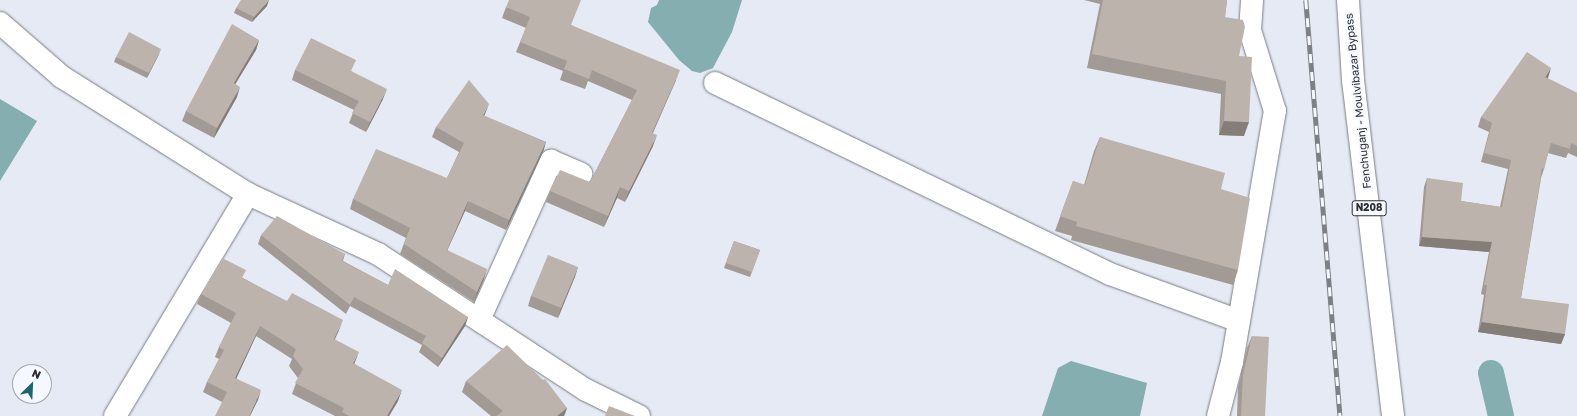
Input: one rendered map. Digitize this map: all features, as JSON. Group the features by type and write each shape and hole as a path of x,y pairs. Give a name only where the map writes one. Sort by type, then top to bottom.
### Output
{"main road":[{"path":"1218,416 1239,321 1275,111 1250,30 1252,0"},
{"name":"Fenchuganj - Moulvibazar Bypass","path":"1348,0 1353,80 1393,416"},
{"path":"0,23 62,77 248,194 378,254 586,390 639,416"},
{"path":"715,83 1110,274 1239,321"},
{"path":"479,320 551,161 581,174"},
{"path":"115,416 248,194"}],"shaded area":[{"path":"659,0 742,0 732,32 713,68 700,73 692,71 679,60 648,22 651,8 657,5"},
{"path":"0,99 37,121 0,181"},
{"path":"1071,361 1147,383 1140,416 1042,416 1058,368"}],"building":[{"path":"241,0 269,0 254,17 236,8"},
{"path":"509,0 581,0 571,25 680,70 652,133 657,135 629,191 620,187 608,216 550,191 560,170 590,182 637,90 592,70 589,79 564,69 567,61 520,42 530,17 506,7"},
{"path":"1103,0 1227,0 1225,17 1243,20 1245,27 1239,56 1252,57 1249,122 1224,121 1226,81 1092,54"},
{"path":"232,24 259,40 234,83 240,87 217,128 186,111"},
{"path":"129,32 161,49 149,73 116,57"},
{"path":"311,38 356,60 351,71 387,89 370,122 352,113 359,101 295,70"},
{"path":"1527,52 1551,68 1545,77 1577,93 1577,146 1571,143 1570,149 1551,143 1544,169 1542,168 1521,298 1569,304 1565,334 1482,322 1487,285 1484,285 1492,242 1422,237 1427,178 1463,183 1461,201 1502,207 1511,160 1484,153 1492,123 1481,117"},
{"path":"469,80 489,104 483,115 546,142 509,220 468,201 447,250 487,269 477,292 404,244 410,228 353,199 376,149 447,178 464,143 436,127"},
{"path":"1100,137 1225,173 1221,189 1250,198 1238,270 1076,226 1077,222 1060,216 1073,181 1085,185"},
{"path":"277,216 345,254 342,261 388,285 395,269 468,317 442,358 422,343 426,336 354,297 350,305 261,235"},
{"path":"734,241 760,250 752,272 726,263"},
{"path":"548,255 578,267 561,308 531,296"},
{"path":"222,258 246,270 242,278 287,301 292,293 343,320 334,339 359,352 353,363 402,390 387,416 349,416 342,412 344,408 295,383 303,369 293,356 296,349 260,326 235,378 261,390 249,416 215,416 227,392 207,382 224,350 219,347 236,313 201,294"},
{"path":"1252,336 1269,337 1265,416 1241,416 1243,375"},
{"path":"507,345 543,380 545,379 567,408 557,416 496,416 503,411 466,381"},
{"path":"609,406 635,416 605,416"}],"waterway":[{"path":"1491,373 1501,416"}],"railway":[{"path":"1306,0 1340,416"}]}
